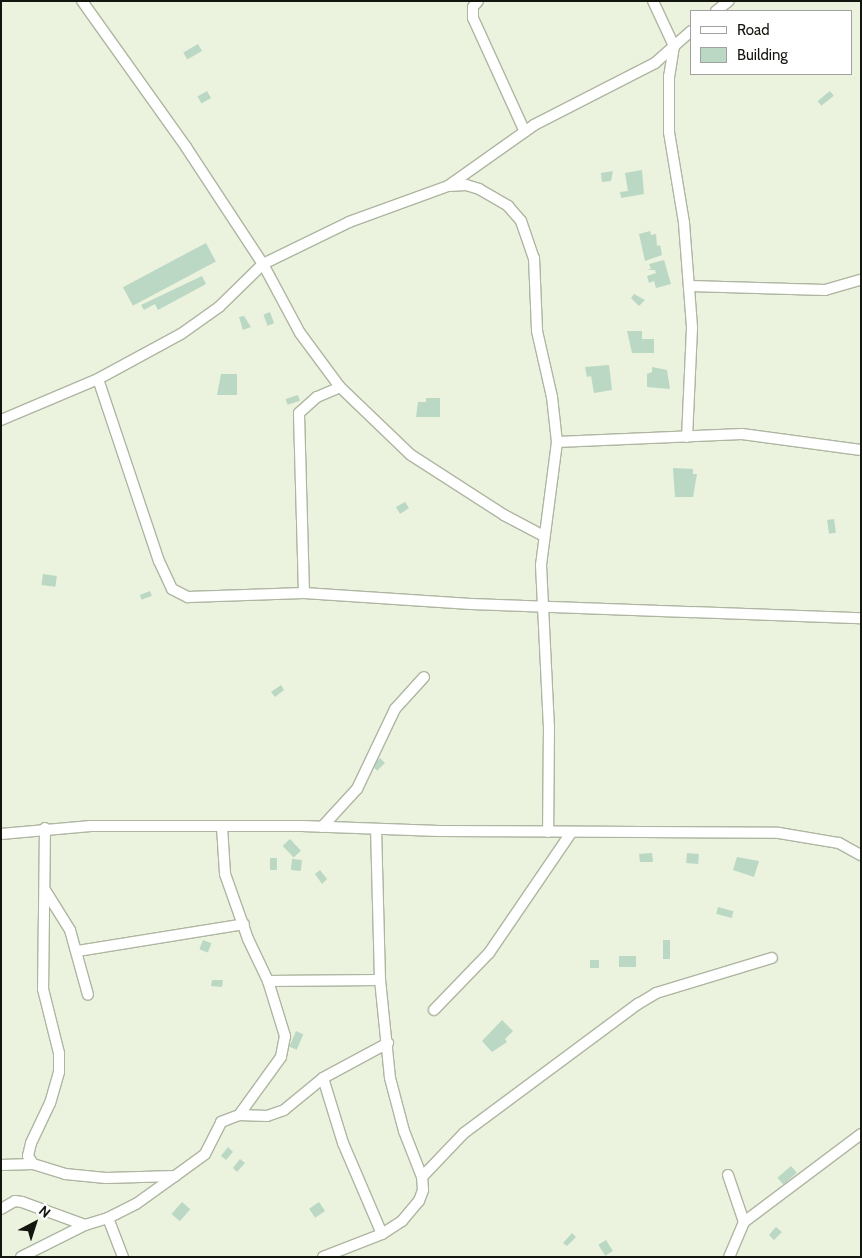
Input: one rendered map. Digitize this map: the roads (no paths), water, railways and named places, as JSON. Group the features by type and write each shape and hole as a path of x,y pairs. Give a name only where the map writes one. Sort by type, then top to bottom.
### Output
{"street":[{"path":"82,1 186,147 263,264 300,333 340,387 410,455 504,515 542,535"},
{"path":"478,1 473,7 473,18 525,132"},
{"path":"653,1 674,46 669,76 669,132 684,223 690,286 692,351 688,436"},
{"path":"717,10 730,1"},
{"path":"1,420 98,380 204,318 241,288 263,264 349,222 448,186 525,132 568,106 655,63 690,32"},
{"path":"448,186 466,185 496,197 522,220 529,236 534,258 537,331 552,397 557,442 551,494 542,535 543,605 549,726 548,832"},
{"path":"690,286 804,290 843,287 861,280"},
{"path":"98,380 159,561 172,589 188,597 304,594 471,604 543,605 861,618"},
{"path":"304,594 299,414 317,397 340,387"},
{"path":"557,442 758,435 861,450"},
{"path":"322,826 357,788 395,709 424,678"},
{"path":"1,834 45,828 322,826 571,833 779,833 839,843 861,854"},
{"path":"222,827 226,874 283,1022 284,1046 275,1067 239,1115"},
{"path":"34,1164 28,1156 31,1143 50,1103 59,1072 59,1053 43,989 45,828"},
{"path":"322,1257 382,1234 402,1221 419,1201 423,1190 422,1177 396,1104 388,1043 380,980 376,829"},
{"path":"434,1010 489,953 571,833"},
{"path":"45,889 70,930 78,951 88,995"},
{"path":"78,951 244,924"},
{"path":"422,1177 464,1133 638,1004 656,993 772,958"},
{"path":"268,981 380,980"},
{"path":"21,1257 85,1225 108,1218 136,1204 206,1154 221,1122 239,1115 267,1116 284,1110 323,1078 388,1043"},
{"path":"323,1078 344,1143 382,1234"},
{"path":"728,1257 744,1222 861,1134"},
{"path":"1,1165 34,1164 65,1174 106,1178 175,1176"},
{"path":"728,1175 744,1222"},
{"path":"1,1209 6,1204 22,1202 85,1225"},
{"path":"108,1218 123,1257"}]}
